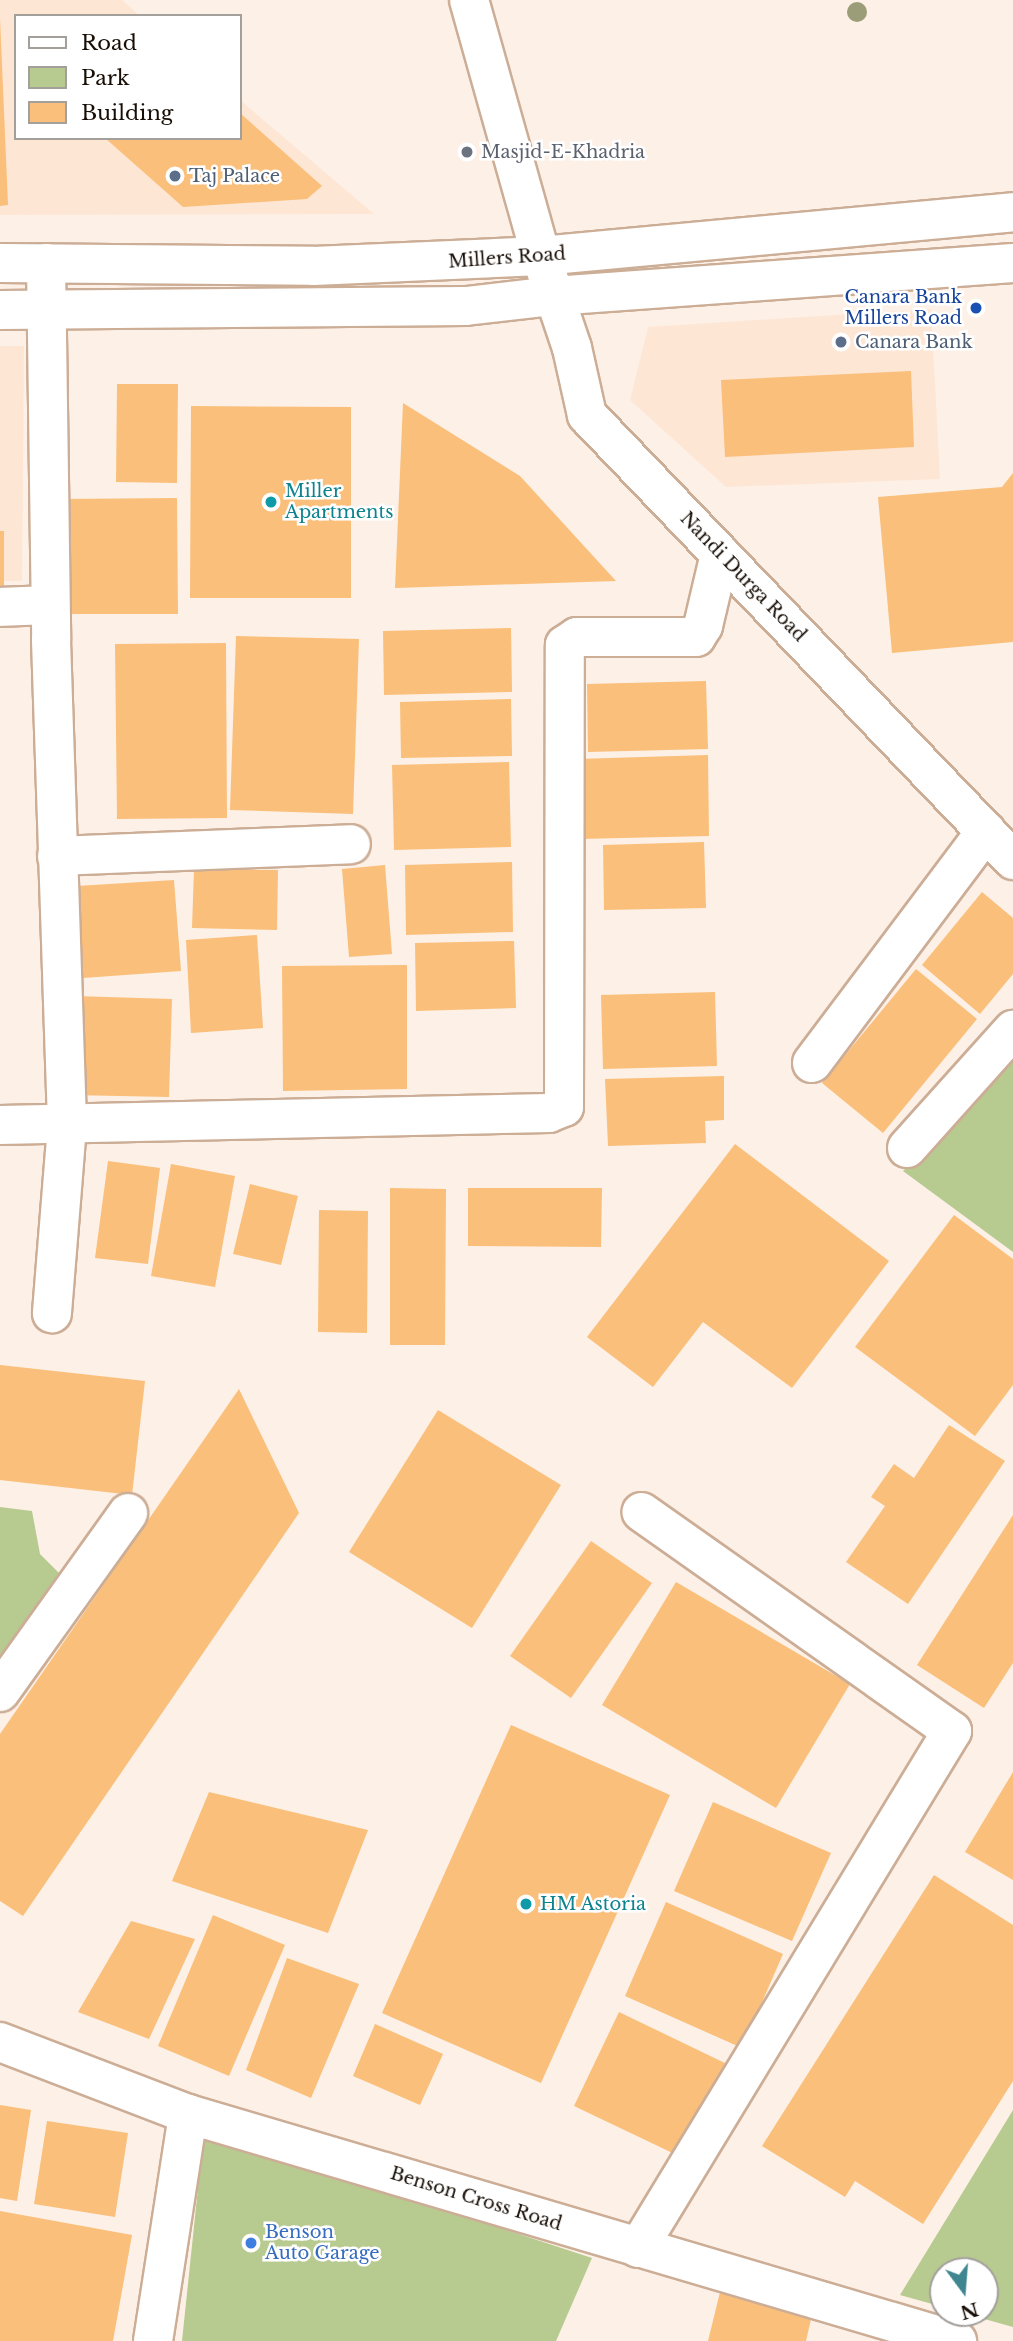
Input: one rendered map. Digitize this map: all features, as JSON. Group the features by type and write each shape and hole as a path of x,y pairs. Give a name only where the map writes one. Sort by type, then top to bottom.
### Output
{"street":[{"name":"Nandi Durga Road","path":"469,0 541,257 572,348 587,415 1013,860"},
{"name":"Millers Road","path":"0,263 353,265 541,257 1013,212"},
{"path":"46,263 49,311 50,605 67,1126 52,1313"},
{"path":"0,310 466,306 553,296 1013,263"},
{"path":"0,1125 67,1126 549,1113 564,1107 565,645 577,637 696,637 703,626 720,554"},
{"path":"0,607 50,605"},
{"path":"812,1063 985,831"},
{"path":"57,856 351,844"},
{"path":"907,1148 1013,1030"},
{"path":"638,2248 952,1731 642,1512"},
{"path":"0,1692 128,1513"},
{"name":"Benson Cross Road","path":"0,2042 188,2114 638,2248 854,2326 957,2341"},
{"path":"153,2341 188,2114"}],"shaded area":[{"name":"Taj Palace","path":"0,0 122,0 138,14 14,14 14,140 242,140 242,102 374,214 0,215"},
{"path":"931,309 940,479 726,487 630,400 648,327"},
{"path":"0,346 24,346 22,581 0,581"}],"green space":[{"path":"1013,1056 1013,1252 903,1171"},
{"path":"0,1507 32,1511 40,1554 65,1579 5,1656 0,1655"},
{"path":"1013,2110 1013,2327 999,2323 999,2257 929,2257 929,2303 900,2295"},
{"path":"204,2131 592,2258 556,2341 182,2341"}],"building":[{"path":"0,18 8,205 0,206"},
{"path":"242,115 322,186 307,199 183,207 107,140 242,140"},
{"path":"911,371 914,447 725,457 721,380"},
{"path":"117,384 178,384 177,483 116,482"},
{"path":"403,403 520,476 616,581 395,588"},
{"name":"Miller Apartments","path":"191,406 351,407 351,598 190,598"},
{"path":"1013,473 1013,642 892,653 878,497 1002,487"},
{"path":"177,498 178,614 62,614 62,499"},
{"path":"0,531 4,531 4,600 0,600"},
{"path":"511,628 512,692 384,695 383,631"},
{"path":"236,636 359,639 353,814 230,810"},
{"path":"226,643 227,818 117,819 115,644"},
{"path":"706,681 708,749 588,752 587,684"},
{"path":"511,699 512,756 401,758 400,702"},
{"path":"708,755 709,836 579,839 577,759"},
{"path":"509,762 511,847 394,850 392,765"},
{"path":"704,842 706,908 604,910 603,845"},
{"path":"512,862 513,932 406,935 405,865"},
{"path":"385,865 392,954 349,957 342,869"},
{"path":"194,869 278,870 277,930 192,928"},
{"path":"174,880 181,971 83,978 77,886"},
{"path":"982,892 1013,918 1013,974 980,1014 922,965"},
{"path":"257,935 263,1028 191,1033 186,940"},
{"path":"514,941 516,1008 416,1011 415,943"},
{"path":"407,965 407,1089 283,1091 282,966"},
{"path":"916,969 977,1019 883,1133 822,1083"},
{"path":"715,992 717,1066 603,1069 601,995"},
{"path":"74,996 172,999 169,1097 70,1095"},
{"path":"724,1076 724,1120 705,1121 706,1143 608,1146 605,1079"},
{"path":"735,1144 889,1261 792,1388 703,1322 653,1387 587,1337"},
{"path":"108,1161 160,1168 148,1264 95,1258"},
{"path":"171,1164 235,1176 215,1287 151,1276"},
{"path":"250,1184 298,1196 281,1265 233,1254"},
{"path":"390,1188 446,1189 445,1345 390,1345"},
{"path":"468,1188 602,1188 601,1247 468,1246"},
{"path":"319,1210 368,1211 367,1333 318,1332"},
{"path":"954,1215 1013,1259 1013,1385 975,1436 855,1347"},
{"path":"0,1365 145,1381 132,1495 0,1480"},
{"path":"239,1389 299,1513 23,1916 0,1901 0,1734"},
{"path":"438,1410 561,1485 472,1628 349,1552"},
{"path":"949,1425 1005,1461 908,1604 846,1562 885,1506 871,1497 894,1464 914,1478"},
{"path":"1013,1515 1013,1663 984,1708 917,1665"},
{"path":"591,1541 652,1583 571,1698 510,1656"},
{"path":"676,1582 850,1684 776,1808 602,1705"},
{"name":"HM Astoria","path":"511,1725 670,1795 541,2083 382,2013"},
{"path":"1013,1772 1013,1880 965,1852"},
{"path":"209,1792 368,1830 328,1933 172,1881"},
{"path":"713,1802 831,1853 792,1941 674,1891"},
{"path":"934,1875 1013,1925 1013,2081 923,2224 855,2181 845,2197 762,2146"},
{"path":"666,1902 783,1954 742,2048 625,1996"},
{"path":"213,1915 285,1945 229,2076 158,2046"},
{"path":"131,1921 195,1939 149,2039 78,2012"},
{"path":"287,1958 359,1984 311,2098 246,2070"},
{"path":"619,2012 729,2065 683,2158 574,2106"},
{"path":"375,2024 443,2054 420,2105 353,2076"},
{"path":"0,2105 31,2110 17,2201 0,2198"},
{"path":"47,2121 128,2133 115,2217 34,2204"},
{"path":"0,2211 132,2235 113,2341 0,2341"},
{"path":"722,2284 814,2306 806,2341 708,2341"}],"place":[{"name":"Masjid-E-Khadria","path":"467,152"},
{"name":"Taj Palace","path":"175,176"},
{"name":"Canara Bank Millers Road","path":"976,308"},
{"name":"Canara Bank","path":"841,342"},
{"name":"Miller Apartments","path":"271,502"},
{"name":"HM Astoria","path":"526,1904"},
{"name":"Benson Auto Garage","path":"251,2243"}]}
